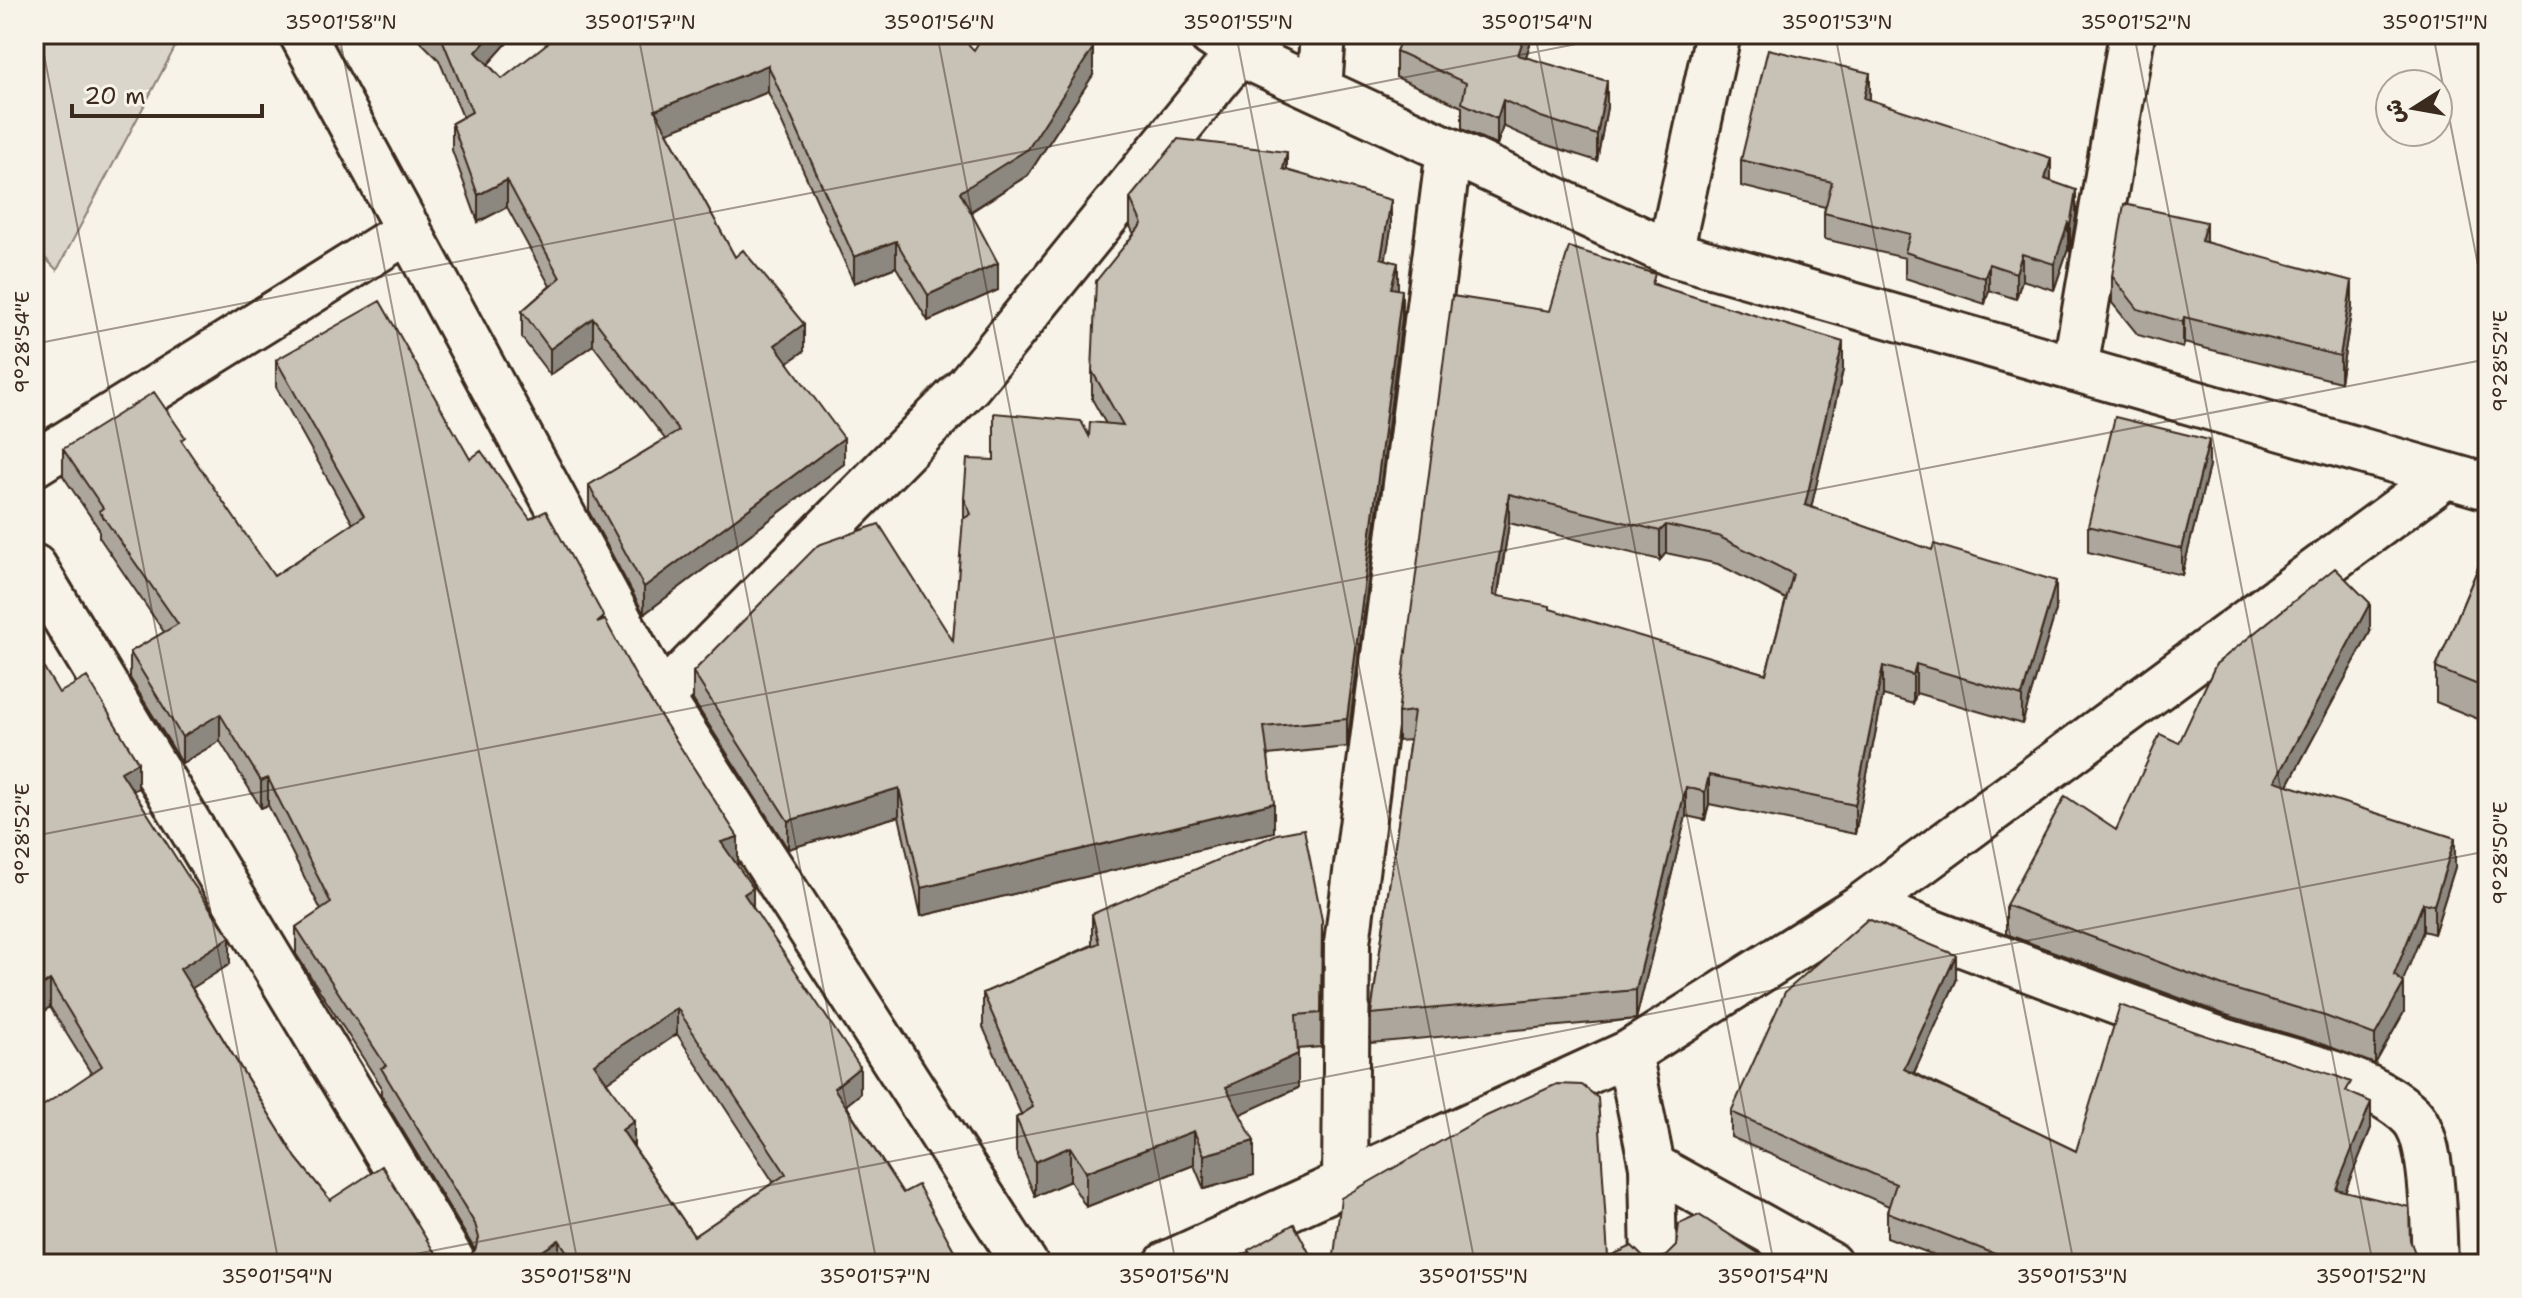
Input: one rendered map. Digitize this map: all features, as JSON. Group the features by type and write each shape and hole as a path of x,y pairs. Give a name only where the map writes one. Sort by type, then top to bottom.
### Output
{"street":[{"path":"302,34 661,697 1025,1264"},
{"path":"1319,90 1323,34"},
{"path":"1670,253 1718,34"},
{"path":"2075,369 2132,34"},
{"path":"661,697 969,385 1225,44 1670,253 2488,487"},
{"path":"1345,1185 1347,943 1449,150"},
{"path":"34,464 409,230"},
{"path":"1167,1264 1629,1053 1862,906 2445,476"},
{"path":"34,567 454,1264"},
{"path":"1862,906 2217,1039 2378,1092 2412,1117 2423,1140 2430,1169 2435,1264"},
{"path":"1629,1053 1652,1166 1654,1264"},
{"path":"1652,1166 1829,1264"}],"shaded area":[{"path":"34,34 182,34 57,270 34,247"}],"building":[{"path":"440,34 492,34 476,52 502,79 559,34 958,34 974,50 984,34 1071,34 1093,48 1028,149 960,192 998,263 928,295 896,241 854,257 768,65 655,110 735,257 743,250 804,324 775,345 844,438 644,587 589,485 679,431 593,318 550,349 522,311 560,278 507,180 478,195 452,123 472,112"},
{"path":"1403,34 1448,34 1473,41 1474,34 1525,34 1518,55 1607,81 1597,135 1541,117 1503,100 1497,119 1462,103 1466,83 1396,51"},
{"path":"1768,49 1870,73 1864,98 2051,158 2045,179 2076,190 2070,226 2068,223 2054,264 2022,254 2016,273 1989,264 1985,278 1905,252 1910,234 1824,213 1832,182 1741,160"},
{"path":"1178,139 1287,152 1283,169 1391,200 1381,258 1398,263 1391,288 1402,290 1347,719 1264,727 1274,803 921,888 899,788 788,821 693,672 818,545 879,524 953,641 963,519 971,514 964,498 967,459 994,460 994,413 1081,421 1089,436 1090,422 1123,425 1092,371 1096,281 1142,224 1130,198"},
{"path":"2124,204 2206,222 2201,241 2352,281 2340,356 2184,317 2183,322 2138,309 2112,276"},
{"path":"1569,247 1655,274 1652,284 1843,342 1805,505 1932,550 1934,544 2056,581 2022,696 1916,664 1913,675 1883,666 1855,805 1709,775 1705,792 1686,787 1636,990 1371,1014 1414,711 1398,713 1452,296 1550,311","holes":["1509,494 1660,531 1666,525 1718,536 1793,574 1766,674 1550,609 1550,606 1493,595"]},
{"path":"380,301 470,459 481,451 530,519 546,511 604,617 597,623 605,620 640,684 738,837 721,842 753,888 744,894 860,1067 834,1088 903,1193 918,1185 955,1252 938,1264 575,1264 559,1240 523,1264 34,1264 34,1112 102,1066 50,980 34,991 34,651 59,693 87,677 138,762 121,772 230,937 180,969 296,1158 330,1200 382,1166 441,1259 455,1262 468,1258 479,1238 475,1224 381,1068 386,1066 296,927 331,903 268,778 261,781 220,714 182,737 130,652 178,624 99,511 103,508 63,449 154,392 185,437 181,440 274,576 364,516 276,360","holes":["677,1008 786,1174 694,1236 622,1130 634,1121 594,1064"]},
{"path":"2115,417 2209,440 2182,549 2088,526"},
{"path":"2488,544 2488,689 2436,668"},
{"path":"2335,568 2370,603 2275,781 2455,838 2434,905 2423,903 2394,975 2404,983 2375,1035 2325,1016 2223,986 2006,905 2065,796 2116,830 2160,734 2179,743 2216,664"},
{"path":"1304,829 1322,920 1321,1013 1296,1015 1298,1054 1226,1087 1254,1141 1204,1155 1194,1131 1086,1172 1070,1147 1035,1162 1016,1118 1033,1107 983,993 1099,943 1092,914 1277,834"},
{"path":"1868,919 1956,955 1904,1069 2076,1151 2120,1005 2351,1082 2346,1091 2371,1102 2336,1189 2409,1207 2410,1240 2415,1253 2413,1264 2018,1264 1887,1212 1896,1184 1731,1112 1785,992"},
{"path":"1557,1084 1582,1085 1598,1098 1608,1257 1632,1246 1643,1257 1655,1260 1666,1256 1676,1246 1679,1224 1699,1215 1775,1264 1333,1264 1341,1198 1482,1118"},
{"path":"1294,1224 1315,1264 1244,1264 1253,1258 1248,1250"}]}
